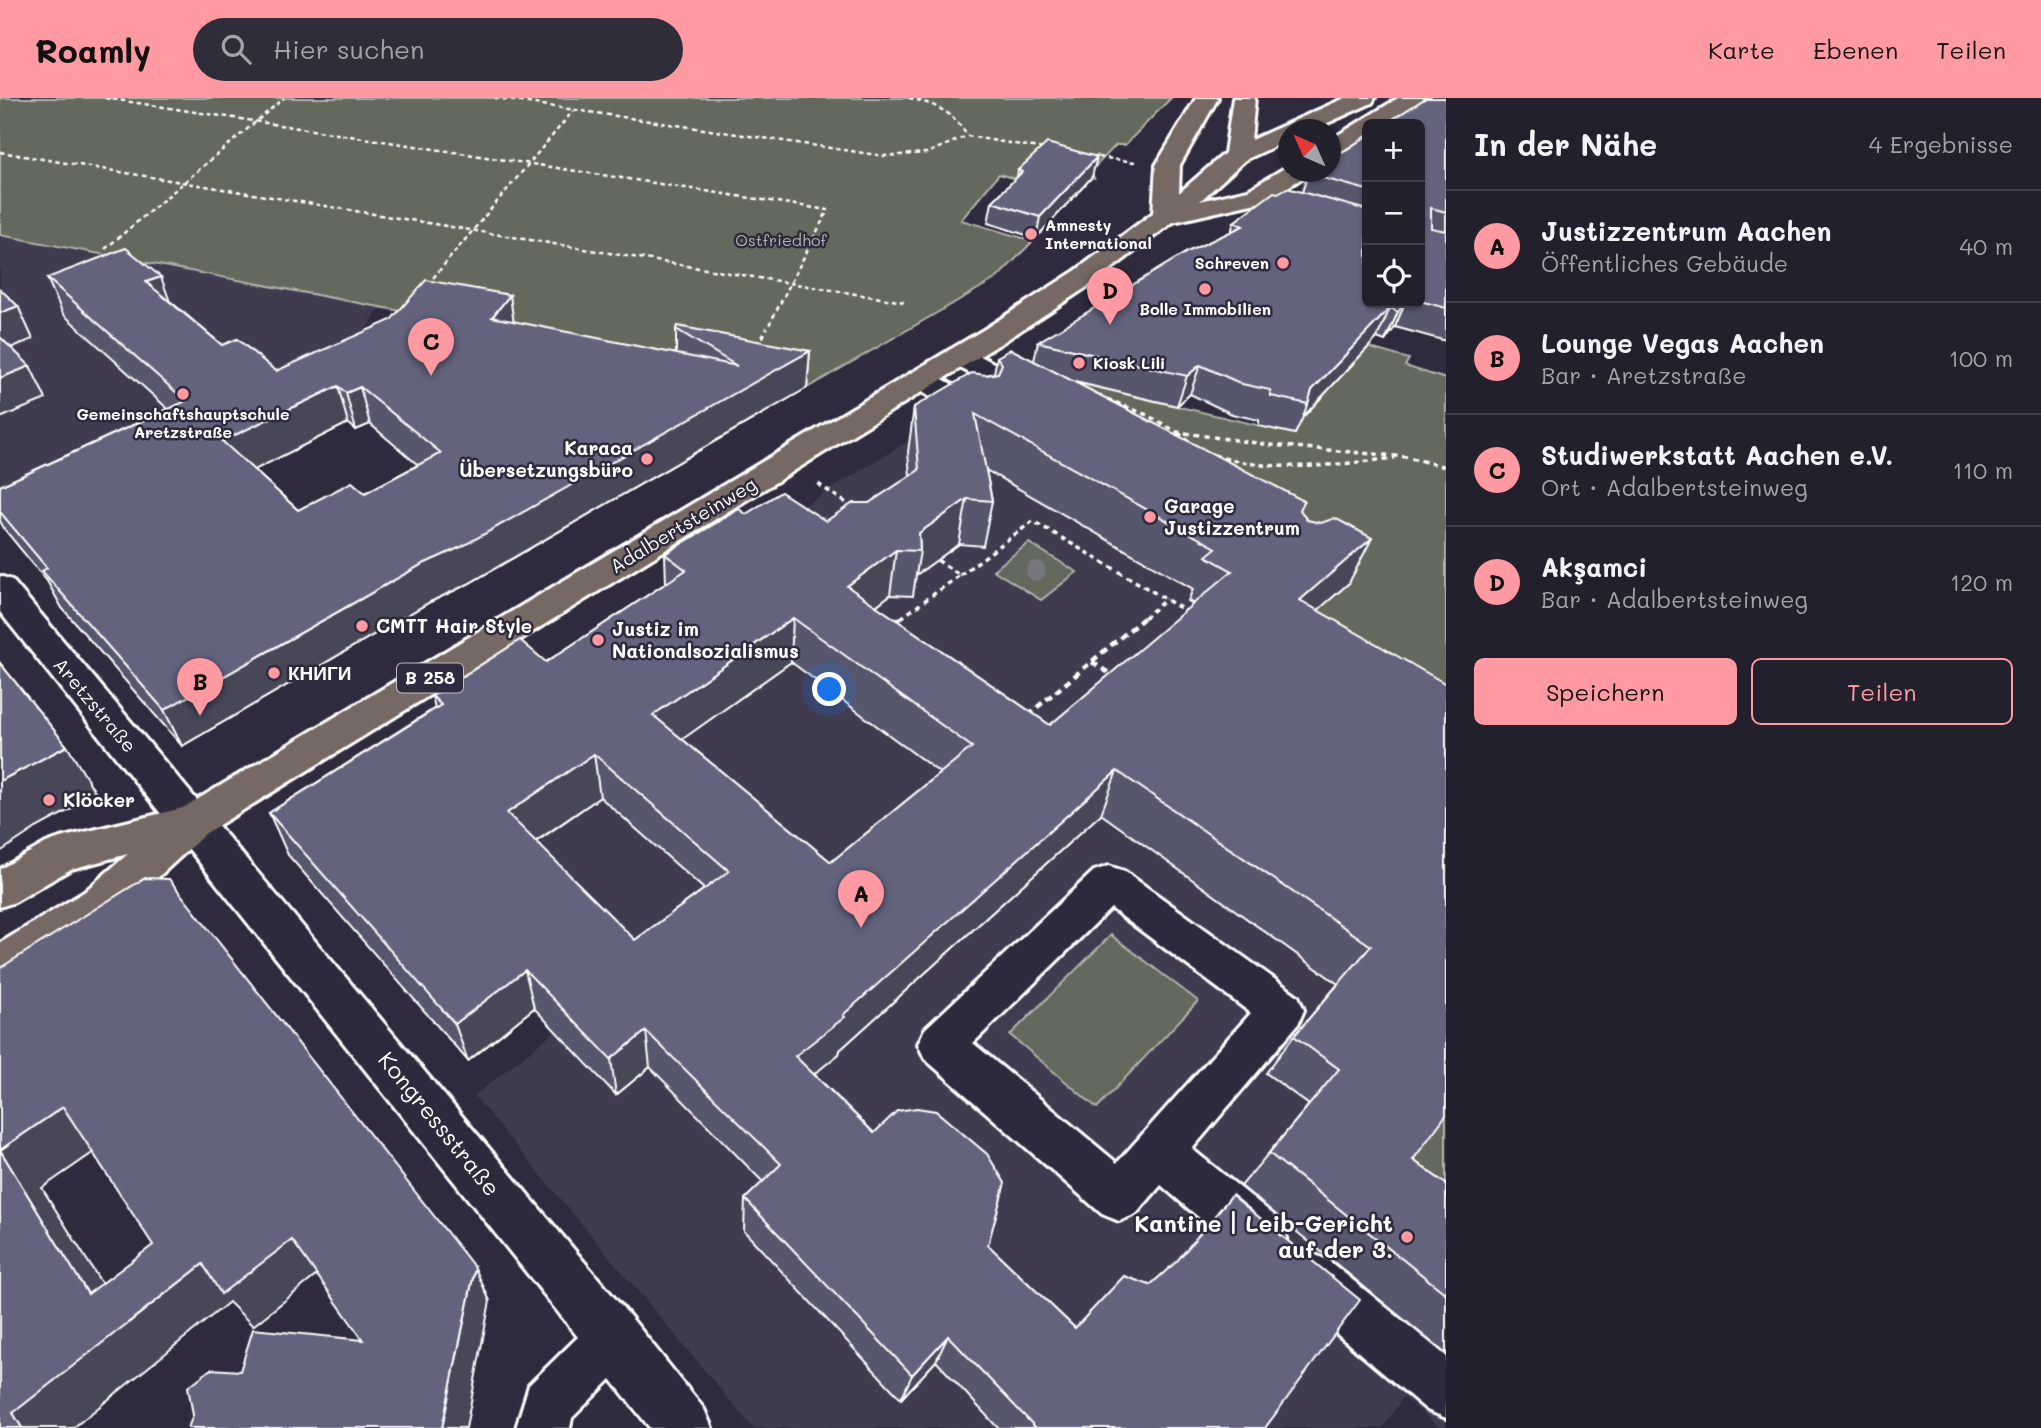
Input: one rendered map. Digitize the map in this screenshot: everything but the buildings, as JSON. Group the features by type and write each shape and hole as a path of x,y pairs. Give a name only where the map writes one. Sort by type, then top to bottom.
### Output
{"main road":[{"path":"1165,216 1168,165 1208,98"},
{"path":"1237,155 1244,98"},
{"name":"Adalbertsteinweg","path":"1315,119 1364,98"},
{"path":"1380,119 1413,98"},
{"path":"1341,144 1362,130"},
{"name":"Adalbertsteinweg","path":"0,966 99,905 192,821 959,356 1084,277 1165,216 1237,155 1278,136"},
{"name":"Adalbertsteinweg","path":"1165,216 1256,196 1279,182"},
{"name":"Adalbertsteinweg","path":"0,890 60,855 192,821"}],"street":[{"path":"1256,196 1285,208"},
{"path":"959,356 1058,408"},
{"path":"922,379 976,410"},
{"name":"Aretzstraße","path":"0,588 192,821"},
{"name":"Kongressstraße","path":"192,821 685,1428"},
{"path":"1109,883 1282,1010 1159,1152 1119,1198 941,1044 1109,883"},
{"path":"1159,1152 1446,1391"},
{"path":"543,1428 548,1404 614,1339"}],"path":[{"path":"105,98 828,210 753,355"},
{"path":"105,249 284,98"},
{"path":"495,98 884,156 928,153 947,148 967,136 1049,149"},
{"path":"909,98 942,108 961,124 967,136"},
{"path":"426,287 574,111"},
{"path":"0,152 904,302"},
{"path":"1089,156 1168,165"},
{"path":"1099,396 1147,415 1198,448"},
{"path":"1177,432 1271,445 1406,457 1446,467"},
{"path":"1210,453 1235,463 1290,469 1406,457"},
{"path":"785,462 855,508"},
{"path":"885,629 1033,521 1195,617"},
{"path":"937,560 960,575"},
{"path":"1025,717 1166,599"},
{"path":"1093,662 1121,680"}],"shaded area":[{"name":"Gemeinschaftshauptschule Aretzstraße","path":"0,235 381,308 336,369 383,407 44,574 0,524"},
{"path":"1010,378 1292,510 1312,522 1349,583 1279,645 1446,972 1446,1428 1440,1428 1403,1397 1383,1428 753,1428 474,1096 648,957 487,803 435,734"}],"green space":[{"name":"Ostfriedhof","path":"0,98 1171,98 1125,145 1116,145 1091,171 1094,178 1043,163 1025,182 999,174 961,220 1033,241 997,278 807,388 0,235"},
{"path":"1367,347 1409,359 1405,366 1446,379 1446,745 1278,645 1312,522 1044,375 1295,434 1300,418"},
{"path":"1029,543 1077,572 1041,600 993,570"},
{"path":"1111,935 1198,1001 1097,1108 1010,1035"},
{"path":"1446,1101 1446,1245 1378,1192"}],"place":[{"name":"Amnesty International","path":"1031,234"},
{"name":"Schreven","path":"1283,263"},
{"name":"Bolle Immobilien","path":"1205,289"},
{"name":"Akşamci","path":"1110,325"},
{"name":"Kiosk Lili","path":"1079,363"},
{"name":"Studiwerkstatt Aachen e.V.","path":"431,376"},
{"name":"Gemeinschaftshauptschule Aretzstraße","path":"183,394"},
{"name":"Karaca Übersetzungsbüro","path":"647,459"},
{"name":"Garage Justizzentrum","path":"1150,517"},
{"name":"CMTT Hair Style","path":"362,626"},
{"name":"Justiz im Nationalsozialismus","path":"598,640"},
{"name":"КНИГИ","path":"274,673"},
{"name":"Lounge Vegas Aachen","path":"200,716"},
{"name":"Klöcker","path":"49,800"},
{"name":"Justizzentrum Aachen","path":"861,928"},
{"name":"Kantine | Leib-Gericht auf der 3.","path":"1407,1237"}]}
